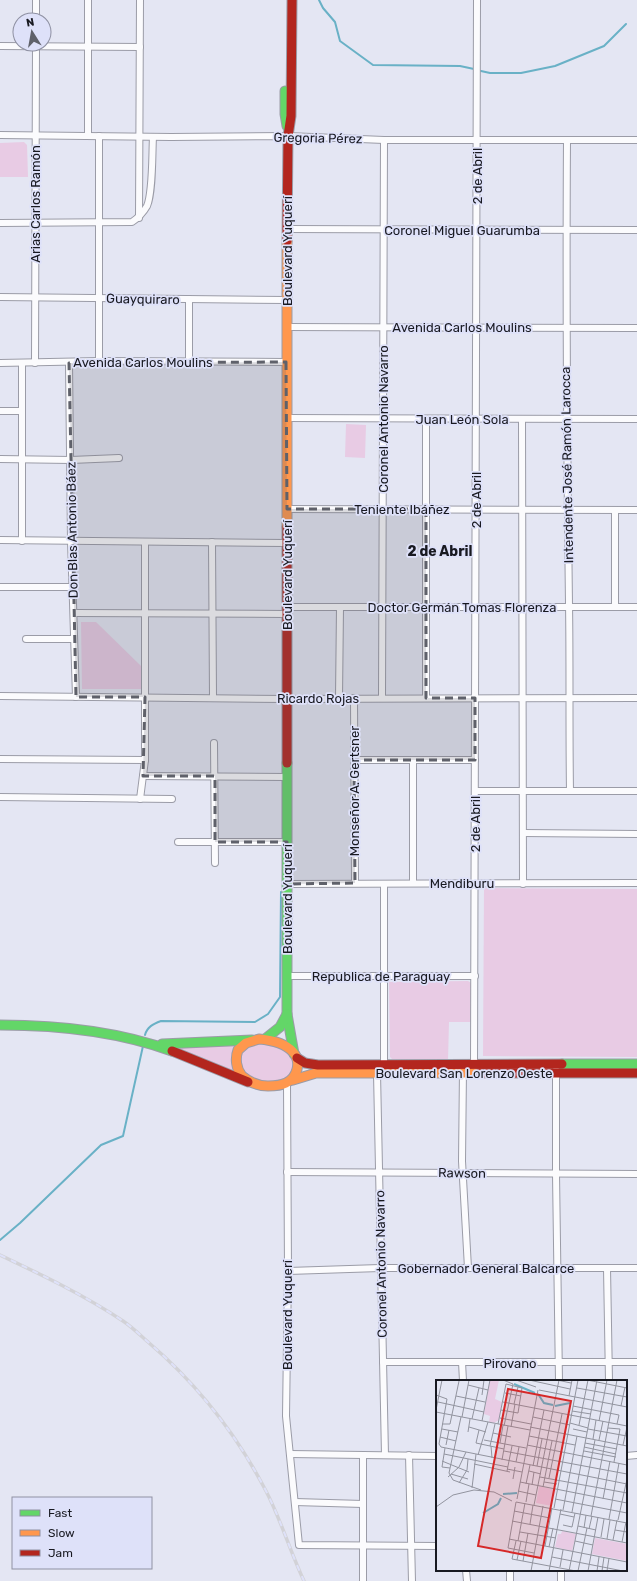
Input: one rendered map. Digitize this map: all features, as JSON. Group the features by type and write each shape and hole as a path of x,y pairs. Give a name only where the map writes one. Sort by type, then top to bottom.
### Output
{"main road":[{"name":"Boulevard Yuquerí","path":"286,0 285,114 288,136 286,362 287,1014 295,1056"},
{"name":"Boulevard Yuquerí","path":"288,136 292,116 292,0"},
{"path":"265,1039 280,1027 287,1014"},
{"path":"0,1025 56,1027 110,1035 150,1044 176,1052 248,1082 268,1086 279,1086 290,1082 297,1070 295,1056 278,1043 265,1039 173,1045 150,1044"},
{"path":"248,1082 241,1075 237,1067 236,1058 238,1050 252,1040"},
{"name":"Boulevard San Lorenzo Oeste","path":"295,1056 305,1063 318,1065 384,1065 463,1069"},
{"name":"Boulevard San Lorenzo Oeste","path":"290,1082 316,1073 376,1073 463,1069 556,1068 637,1064"},
{"name":"Boulevard San Lorenzo Oeste","path":"556,1068 637,1073"}],"street":[{"path":"36,0 36,12"},
{"path":"88,0 88,136"},
{"path":"139,218 140,0"},
{"name":"2 de Abril","path":"474,1069 477,0"},
{"path":"0,46 12,46"},
{"path":"52,46 140,47"},
{"name":"Arias Carlos Ramón","path":"35,363 36,52"},
{"name":"Gregoria Pérez","path":"0,135 139,137 288,136 384,140 637,140"},
{"path":"99,136 99,361"},
{"path":"0,222 132,222 139,218 147,206 150,195 153,137"},
{"name":"Coronel Antonio Navarro","path":"382,698 384,140"},
{"name":"Intendente José Ramón Larocca","path":"567,140 566,419 570,790"},
{"name":"Coronel Miguel Guarumba","path":"287,229 637,230"},
{"name":"Guayquiraro","path":"0,297 287,300"},
{"path":"189,299 189,362"},
{"name":"Avenida Carlos Moulins","path":"287,327 637,328"},
{"name":"Avenida Carlos Moulins","path":"0,363 22,364 99,361 286,362"},
{"name":"Don Blas Antonio Báez","path":"69,363 76,697"},
{"path":"22,364 22,541"},
{"path":"0,411 21,412"},
{"name":"Juan León Sola","path":"287,418 637,419"},
{"path":"426,419 426,698"},
{"path":"522,419 523,884"},
{"path":"0,459 71,460 119,458"},
{"name":"Teniente Ibáñez","path":"287,509 637,510"},
{"path":"615,510 615,607"},
{"path":"0,540 287,543"},
{"path":"140,799 144,760 145,542"},
{"path":"212,542 213,698"},
{"path":"0,587 73,586"},
{"path":"339,698 340,607"},
{"name":"Doctor Germán Tomas Florenza","path":"74,613 212,614 340,607 637,607"},
{"path":"26,638 74,639"},
{"name":"Ricardo Rojas","path":"0,696 287,699 637,698"},
{"name":"Monseñor A. Gertsner","path":"354,698 355,883"},
{"path":"214,743 215,864"},
{"path":"0,759 144,760"},
{"path":"354,760 475,760"},
{"path":"413,760 413,883"},
{"path":"143,776 287,777"},
{"path":"475,792 570,790 637,791"},
{"path":"0,797 172,799"},
{"path":"523,832 637,834"},
{"path":"178,842 287,842"},
{"name":"Mendiburu","path":"287,884 637,883"},
{"path":"384,884 384,1065"},
{"name":"Republica de Paraguay","path":"287,976 475,976"},
{"path":"556,1068 559,1380"},
{"path":"463,1069 462,1161 468,1268"},
{"name":"Coronel Antonio Navarro","path":"376,1073 385,1455"},
{"name":"Boulevard Yuquerí","path":"290,1082 287,1172 288,1271 286,1416 299,1545 363,1546"},
{"name":"Rawson","path":"287,1172 637,1174"},
{"name":"Gobernador General Balcarce","path":"288,1271 380,1268 637,1268"},
{"path":"607,1268 609,1380"},
{"name":"Pirovano","path":"382,1362 637,1362"},
{"path":"462,1362 463,1380"},
{"path":"290,1454 436,1456"},
{"path":"363,1455 363,1581"},
{"path":"627,1456 637,1455"},
{"path":"409,1456 412,1581"},
{"path":"295,1502 363,1504"},
{"path":"363,1546 436,1546"},
{"path":"466,1571 467,1581"}],"highlighted area":[{"path":"286,362 287,509 426,509 426,698 475,698 475,760 354,760 355,883 287,884 287,842 215,842 215,776 143,776 145,697 76,697 69,363"}],"shaded area":[{"path":"24,142 27,145 28,177 0,177 0,143"},
{"path":"346,424 366,425 365,458 345,457"},
{"path":"81,622 96,622 141,666 141,689 82,689"},
{"path":"484,888 637,889 637,1057 483,1056"},
{"path":"468,981 473,984 473,1022 449,1022 448,1060 392,1059 390,1057 389,982"},
{"path":"260,1042 279,1048 289,1055 292,1060 293,1066 291,1074 283,1083 263,1082 251,1078 242,1069 240,1062 241,1050"},
{"path":"238,1043 234,1071 181,1050 182,1046"}],"waterway":[{"path":"319,0 323,8 335,22 340,41 373,65 460,66 474,69"},
{"path":"481,71 490,73 521,73 555,66 604,46 626,24"},
{"path":"145,1035 151,1026 161,1021 255,1022 268,1014 280,997 281,892"},
{"path":"0,1240 20,1223 101,1145 123,1136 143,1046"}],"railway":[{"path":"0,1255 78,1294 123,1321 166,1358 199,1392 229,1430 255,1470 281,1524 304,1581"}],"traffic: fast":[{"path":"285,91 285,114 287,126"},
{"path":"287,763 287,1014 294,1054"},
{"path":"265,1039 280,1027 287,1014"},
{"path":"0,1025 44,1026 87,1030 130,1038 172,1051"},
{"path":"162,1044 252,1040"},
{"path":"562,1064 637,1064"}],"traffic: slow":[{"path":"287,241 287,527"},
{"path":"259,1039 278,1042 290,1049 296,1056 298,1065 295,1074 290,1081 284,1084 265,1086 254,1083 242,1076 238,1070 238,1050 246,1043 259,1039"},
{"path":"293,1080 316,1073 479,1073"}],"traffic: jam":[{"path":"287,241 288,136 291,116 292,0"},
{"path":"287,527 287,763"},
{"path":"172,1051 248,1082"},
{"path":"297,1058 305,1063 318,1065 562,1064"},
{"path":"479,1073 637,1073"}],"district":[{"name":"2 de Abril","path":"440,551"}]}
